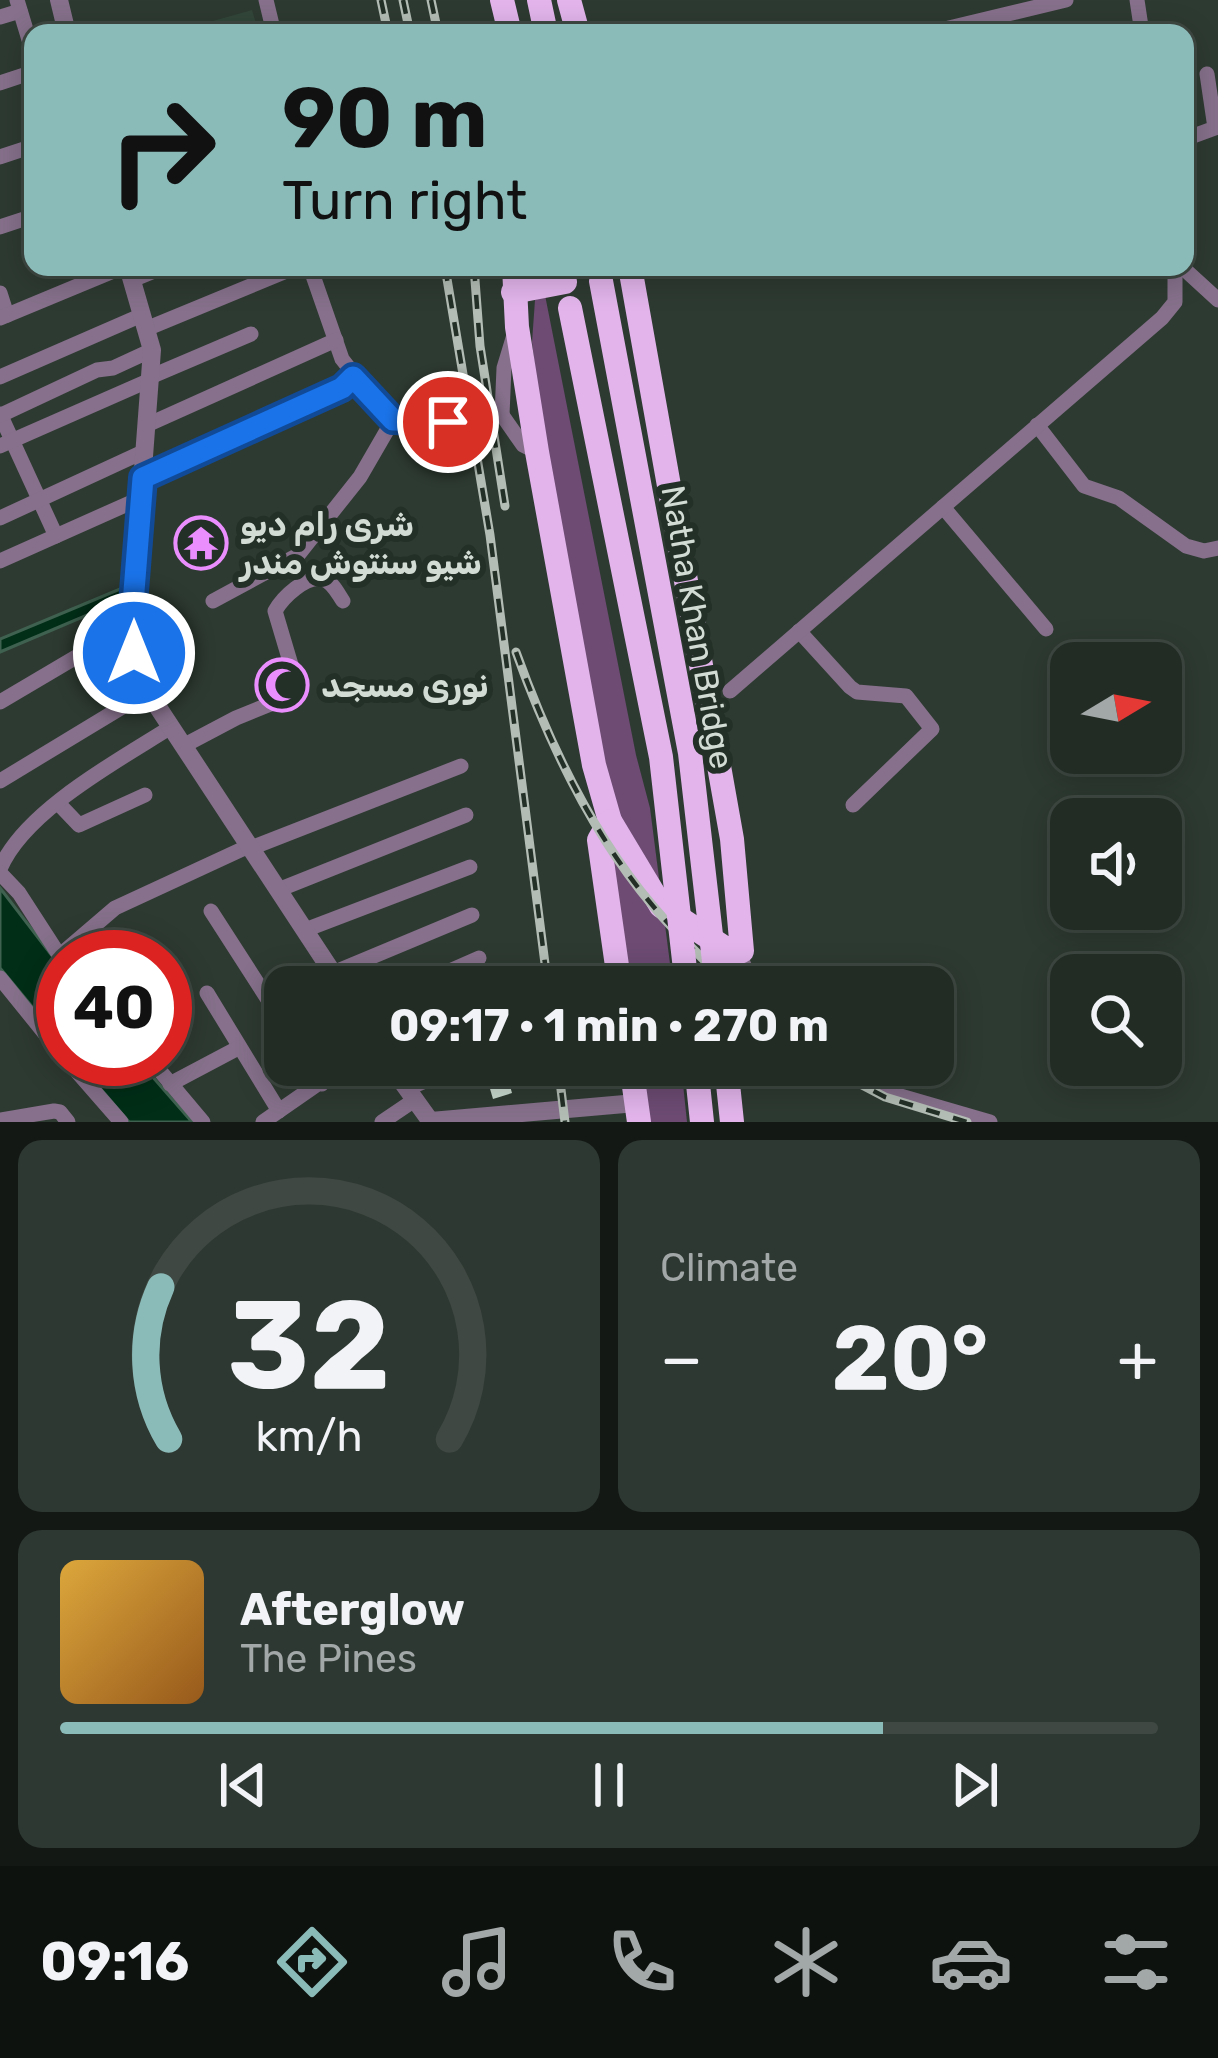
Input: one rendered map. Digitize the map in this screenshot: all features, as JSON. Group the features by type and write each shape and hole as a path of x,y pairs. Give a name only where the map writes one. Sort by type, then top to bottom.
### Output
{"highway":[{"path":"544,276 514,279 517,327 594,765 610,821 661,906 734,954 744,944 731,839 632,276"},
{"name":"Natha Khan Bridge","path":"564,276 661,757 685,966"},
{"name":"Natha Khan Bridge","path":"599,276 690,753 715,966"},
{"path":"610,821 599,840 617,966"},
{"path":"698,1086 702,1122"},
{"path":"728,1086 732,1122"}],"street":[{"path":"966,24 1066,0"},
{"path":"0,17 18,6"},
{"path":"1194,136 1215,128 1207,74"},
{"path":"0,293 3,316 90,276"},
{"path":"130,276 152,350 131,629 134,653 147,692 329,966"},
{"path":"0,377 271,276"},
{"path":"313,276 353,377 393,420 448,422"},
{"path":"730,691 1162,318 1174,302 1178,276"},
{"path":"1190,276 1218,300"},
{"path":"517,327 504,368 500,415 523,445 536,452"},
{"path":"6,444 251,334"},
{"path":"147,425 335,340"},
{"path":"56,536 6,444 0,414 152,350"},
{"path":"0,561 342,388 353,377"},
{"path":"213,601 298,555 360,477 393,420"},
{"path":"1037,425 1084,486 1110,493 1186,546 1204,551 1218,548"},
{"path":"0,518 146,451"},
{"path":"943,507 1046,629"},
{"path":"183,746 295,694 275,611 290,593 320,578 330,582 344,602"},
{"path":"0,701 131,629"},
{"path":"799,632 857,692 906,695 930,723 931,734 853,806"},
{"path":"0,782 147,692"},
{"path":"43,930 0,871 18,841 73,788 171,727"},
{"path":"91,930 115,908 250,847 461,766"},
{"path":"58,803 79,825 145,795"},
{"path":"278,890 466,815"},
{"path":"305,930 470,867"},
{"path":"211,911 264,993"},
{"path":"367,966 472,915"},
{"path":"739,953 744,966"},
{"path":"461,966 479,958"},
{"path":"0,978 36,1022"},
{"path":"207,993 279,1111"},
{"path":"192,1072 238,1048"},
{"path":"89,1086 121,1122"},
{"path":"172,1086 203,1122"},
{"path":"262,1122 319,1086"},
{"path":"405,1086 431,1122 638,1113"},
{"path":"382,1122 425,1086"},
{"path":"874,1086 990,1122"},
{"path":"0,1120 54,1111 68,1122"}],"shaded area":[{"path":"252,10 256,24 202,24"},
{"path":"545,295 650,808 670,966 624,966 540,413 532,342 535,300"},
{"path":"125,587 123,600 0,652 0,639"},
{"path":"0,888 36,935 36,1011 0,968"},
{"path":"98,1086 161,1086 192,1122 129,1122"},
{"path":"640,1086 683,1086 687,1122 644,1122"}],"building":[{"path":"489,1086 510,1086 512,1093 493,1099"}],"tunnel":[{"path":"448,422 497,415"}],"railway":[{"path":"381,0 386,24"},
{"path":"403,0 408,24"},
{"path":"431,0 436,24"},
{"path":"447,276 490,535 545,966"},
{"path":"475,276 480,346 505,506"},
{"path":"516,652 557,752 610,848 662,917 710,966"},
{"path":"561,1086 565,1122"},
{"path":"864,1086 967,1122"}],"place":[{"name":"شری رام دیو شیو سنتوش مندر","path":"201,543"},
{"name":"نوری مسجد","path":"282,685"}],"route":[{"path":"134,653 131,629 143,478 342,388 353,377 393,420 448,422"}]}
